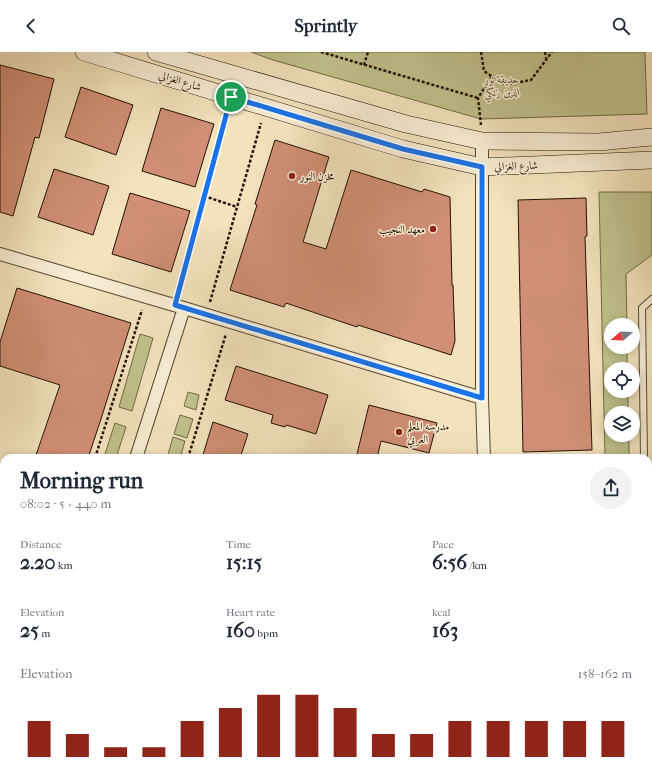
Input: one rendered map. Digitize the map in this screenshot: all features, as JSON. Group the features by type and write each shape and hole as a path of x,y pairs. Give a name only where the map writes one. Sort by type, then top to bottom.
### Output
{"main road":[{"name":"شارع الغزالي","path":"84,52 403,149 482,167 652,160"},
{"name":"شارع الغزالي","path":"156,52 406,124 482,141 599,142 652,137"}],"street":[{"path":"482,141 482,398 484,454"},
{"path":"0,254 206,314 482,398"},
{"path":"137,454 179,306"}],"lane":[{"path":"644,454 642,308 652,299"}],"path":[{"path":"321,52 478,98"},
{"path":"364,65 368,52"},
{"path":"481,52 484,71 505,85 531,80 552,52"},
{"path":"545,52 546,59"},
{"path":"482,141 478,98 492,76"},
{"path":"179,306 204,196 231,97"},
{"path":"206,314 266,107"},
{"path":"204,196 237,207"},
{"path":"96,454 147,297"},
{"path":"189,454 230,322"}],"green space":[{"name":"حديقة نور الدين زنكي","path":"251,52 645,52 647,114 481,119 273,60"},
{"path":"599,192 652,192 652,255 626,274 627,318 604,318 604,354 627,354 627,362 604,362 604,398 628,398 628,406 604,406 604,414"},
{"path":"140,334 153,338 132,411 119,407"},
{"path":"188,392 199,395 196,410 184,406"},
{"path":"180,415 193,419 187,438 174,434"},
{"path":"115,423 126,427 117,454 105,454"},
{"path":"173,437 185,441 181,454 168,454"},
{"path":"605,442 629,442 629,454 605,454"}],"building":[{"path":"0,65 54,79 39,138 35,137 13,216 0,212"},
{"path":"81,87 133,105 116,155 65,137"},
{"path":"161,108 214,124 195,187 142,171"},
{"path":"275,140 329,157 303,242 326,249 351,170 422,192 424,189 450,197 455,341 451,355 358,325 357,327 286,303 284,307 230,290 257,205 255,204"},
{"path":"54,169 109,186 93,235 38,217"},
{"path":"130,193 190,211 171,272 112,254"},
{"path":"586,198 587,236 585,237 592,450 523,452 518,200"},
{"path":"17,288 131,323 89,454 36,454 60,385 0,366 0,342"},
{"path":"236,366 328,395 316,434 286,425 285,427 271,423 273,415 225,400"},
{"name":"مدرسه المعلم العربي","path":"369,405 437,423 429,453 381,441 378,454 357,454"},
{"path":"213,422 248,434 241,454 203,454"}],"place":[{"name":"مخزن النور","path":"292,176"},
{"name":"معهد النجيب","path":"433,229"},
{"name":"مدرسه المعلم العربي","path":"399,432"}],"route":[{"path":"231,97 403,149 482,167 482,398 175,305 231,97"}]}
